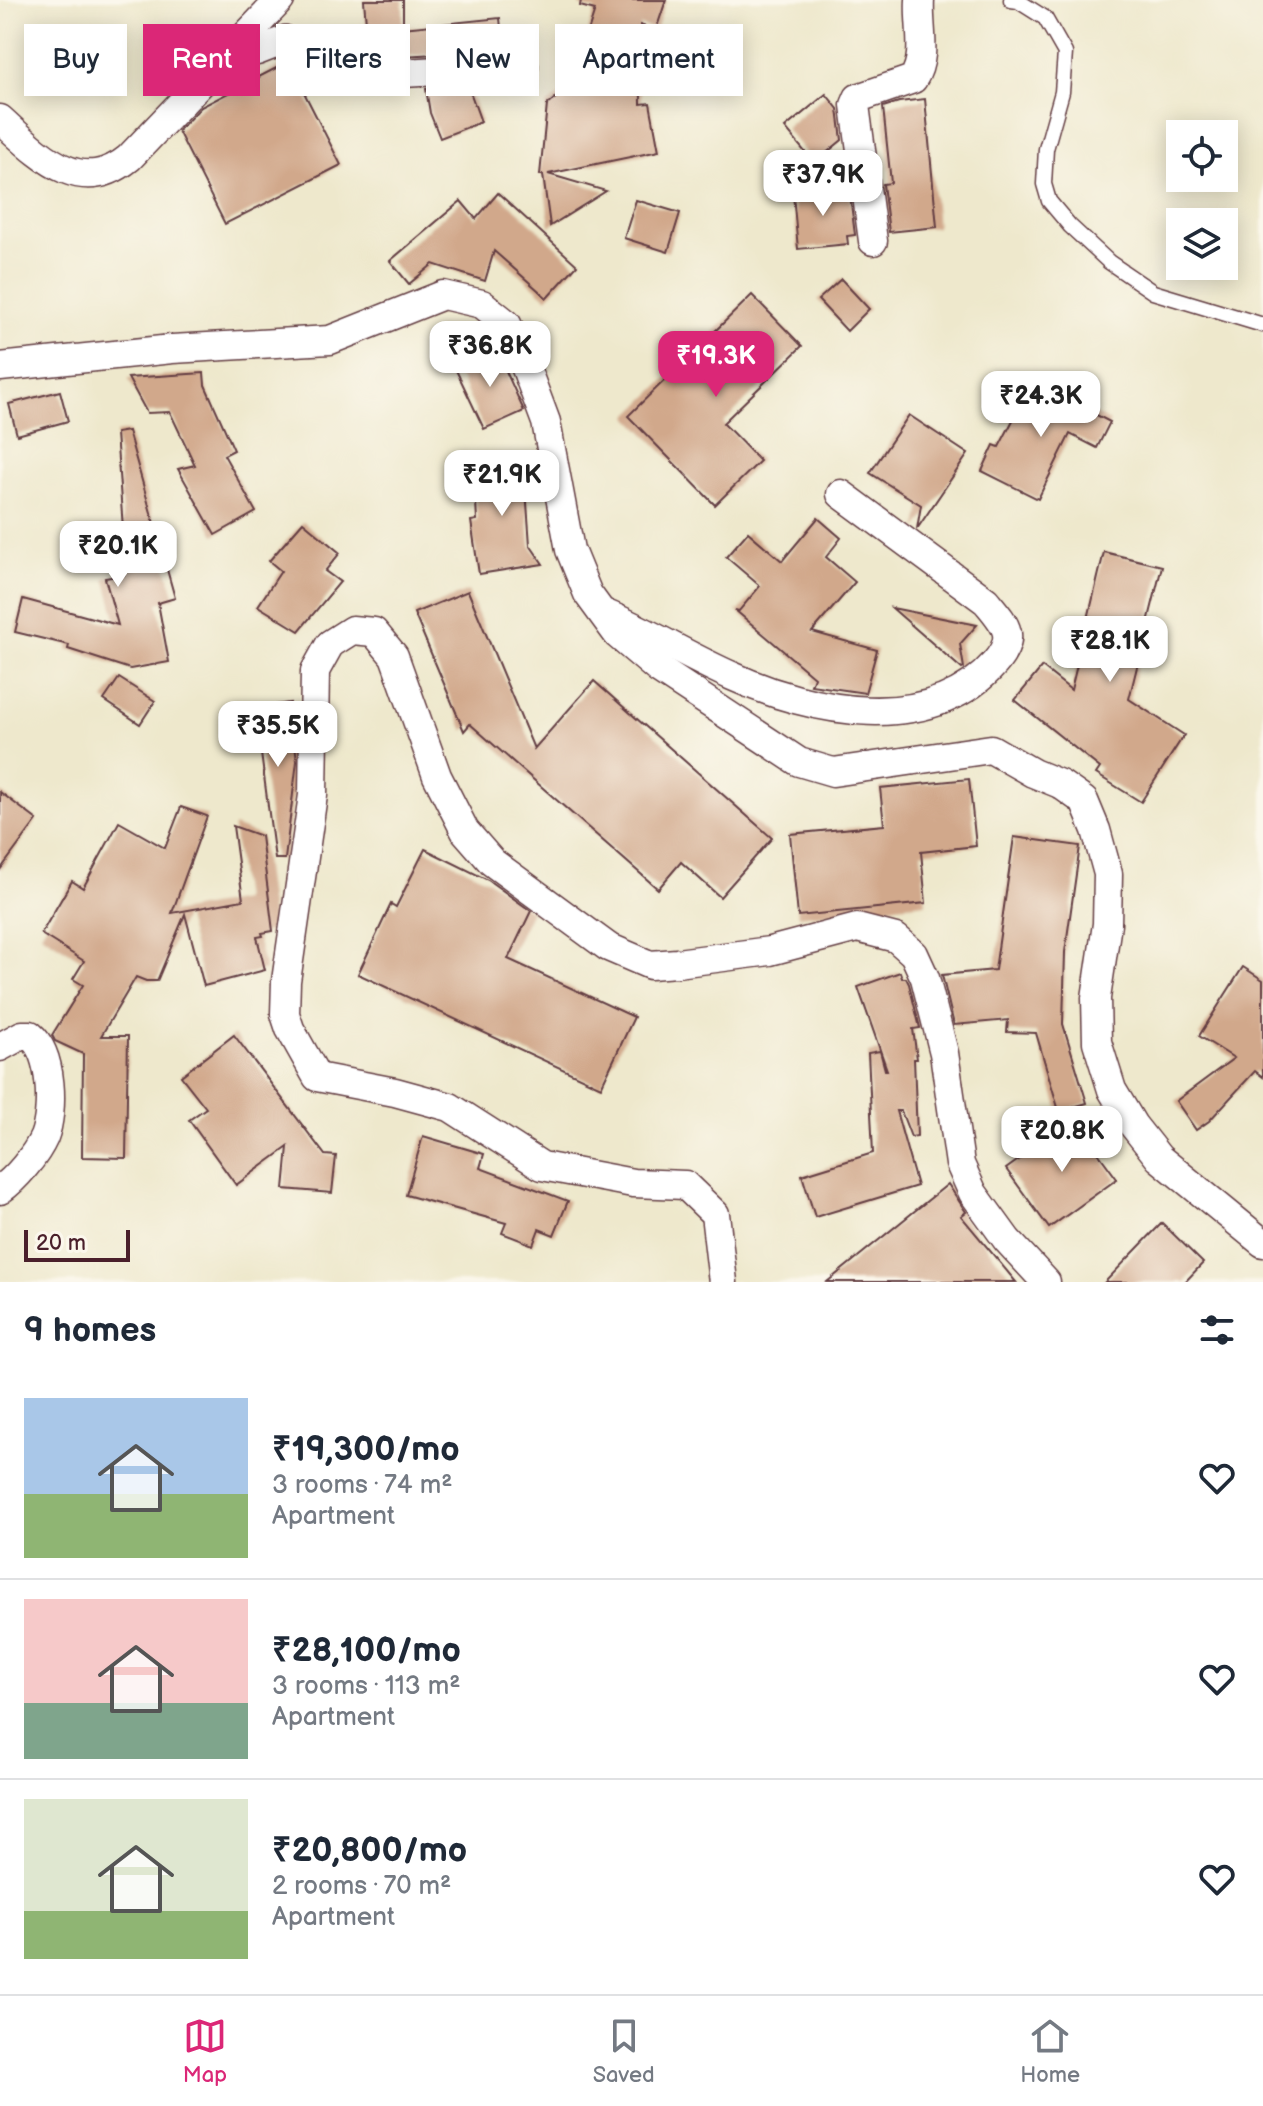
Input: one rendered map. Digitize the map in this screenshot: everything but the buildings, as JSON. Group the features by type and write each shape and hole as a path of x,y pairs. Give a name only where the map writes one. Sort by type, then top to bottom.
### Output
{"street":[{"path":"257,24 280,0"},
{"path":"873,241 856,102 858,98 913,79 917,74 922,57 920,0"},
{"path":"260,50 285,40 316,66 369,75 426,72"},
{"path":"0,119 46,157 69,171 84,176 101,175 116,169 129,158 188,96"},
{"path":"0,367 172,349 330,340 443,295 482,304 507,324 546,422 570,550 588,594 618,635 658,669 799,762 833,772 991,749 1033,773 1060,784 1084,801 1108,874 1107,924 1096,998 1097,1042 1112,1090 1133,1125 1159,1158 1263,1243"},
{"path":"598,610 648,631 732,676 781,695 813,703 871,711 916,707 961,691 990,668 1003,653 1009,638 1004,622 986,601 841,494"},
{"path":"723,1282 715,1214 685,1185 633,1183 542,1166 450,1107 395,1092 317,1077 300,1049 285,1014 286,981 313,795 315,671 330,644 352,630 374,632 394,656 437,776 465,831 492,862 608,947 650,965 677,963 770,951 857,928 896,938 914,954 925,978 944,1053 960,1164 973,1193 1007,1240 1046,1282"},
{"path":"0,1047 22,1035 30,1035 37,1041 48,1068 51,1095 45,1134 38,1148 0,1190"}],"lane":[{"path":"1011,0 1045,18 1065,53 1062,92 1046,149 1044,184 1049,201 1070,226 1109,262 1153,292 1263,325"}]}
